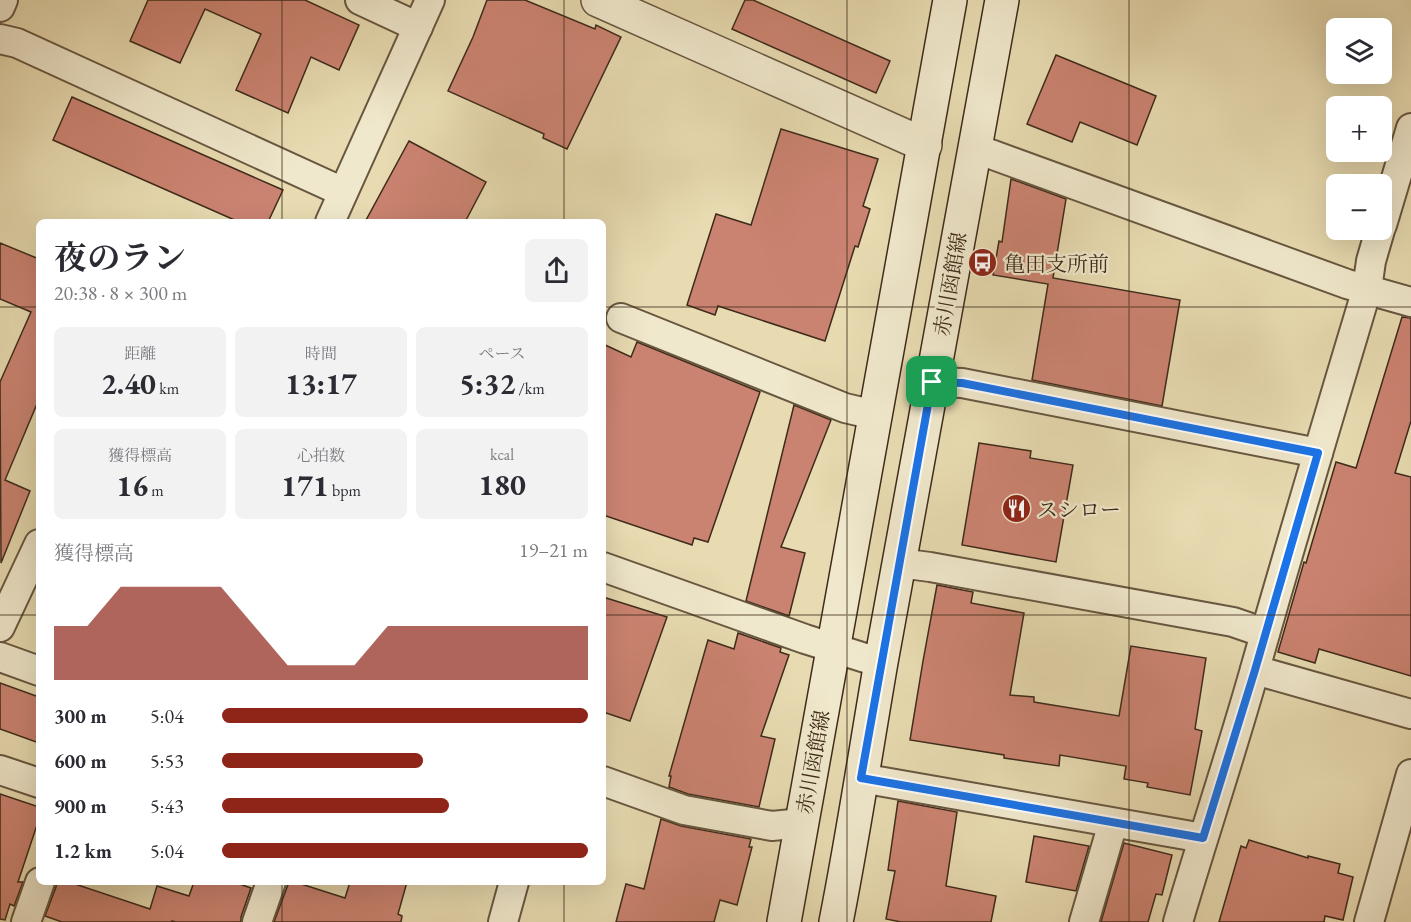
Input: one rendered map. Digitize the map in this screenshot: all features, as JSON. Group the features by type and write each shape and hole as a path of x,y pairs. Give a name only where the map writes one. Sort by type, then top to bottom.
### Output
{"main road":[{"path":"598,0 925,145"},
{"name":"赤川函館線","path":"784,922 950,0"},
{"name":"赤川函館線","path":"836,922 1002,0"}],"street":[{"path":"0,7 3,0"},
{"path":"360,0 418,27"},
{"path":"331,219 430,0"},
{"path":"0,39 18,43 343,192"},
{"path":"1392,191 1411,128"},
{"path":"974,148 1347,284 1411,302"},
{"path":"1178,922 1367,289 1377,240"},
{"path":"621,318 845,408 875,416"},
{"path":"932,382 962,383 1318,453"},
{"path":"0,627 36,550"},
{"path":"900,563 1233,622 1265,633"},
{"path":"606,568 881,663"},
{"path":"0,657 36,670"},
{"path":"1255,670 1411,714"},
{"path":"0,770 36,782"},
{"path":"1369,922 1411,774"},
{"path":"861,778 1203,838"},
{"path":"606,782 684,810 772,826 802,824"},
{"path":"1084,922 1113,823"},
{"path":"26,922 39,885"},
{"path":"257,922 270,885"},
{"path":"503,922 513,885"}],"building":[{"path":"148,0 305,0 359,25 339,70 311,57 288,113 236,90 261,34 205,9 180,63 130,41"},
{"path":"487,0 525,0 595,29 596,25 621,37 567,149 543,138 544,134 448,91"},
{"path":"745,0 753,0 890,61 876,93 732,29"},
{"path":"1056,55 1156,96 1137,145 1080,122 1072,142 1027,124"},
{"path":"72,97 283,190 269,219 232,219 53,140"},
{"path":"781,129 878,159 863,206 870,209 858,247 855,246 825,341 718,306 715,315 687,305 716,214 751,225"},
{"path":"409,141 486,182 467,219 367,219"},
{"path":"1011,179 1066,199 1053,278 1180,300 1162,406 1032,380 1048,284 993,275 999,241 1002,242"},
{"path":"0,243 36,258 36,406 5,480 30,491 1,563 0,382 31,312 0,299"},
{"path":"1402,317 1411,318 1411,421 1395,473 1411,477 1411,676 1319,649 1315,663 1278,652 1336,462 1356,468"},
{"path":"637,342 760,392 708,542 694,538 692,545 606,516 606,345 631,357"},
{"path":"794,405 831,420 781,547 805,553 789,616 746,601"},
{"path":"979,443 1031,451 1030,458 1073,465 1056,562 962,545"},
{"path":"937,585 973,592 971,603 1024,613 1010,695 1034,697 1034,702 1119,716 1131,646 1206,658 1195,729 1202,731 1190,795 1147,787 1148,783 1124,779 1126,766 1060,755 1059,766 910,740"},
{"path":"606,598 667,617 630,721 606,713"},
{"path":"738,633 781,648 780,652 789,655 761,736 775,739 759,807 688,794 669,787 671,776 669,776 708,640 734,649"},
{"path":"0,683 36,696 36,742 0,729"},
{"path":"0,794 36,806 36,828 18,882 23,882 14,906 10,904 5,920 0,919"},
{"path":"898,801 957,812 946,886 996,896 991,922 901,922 886,919 895,871 888,870"},
{"path":"661,819 681,826 751,839 749,847 752,847 737,905 720,900 714,922 616,922 626,884 644,889"},
{"path":"1034,836 1089,846 1076,891 1026,882"},
{"path":"1249,840 1308,858 1308,856 1340,864 1338,873 1353,877 1343,920 1325,916 1324,922 1219,922 1241,846 1246,848"},
{"path":"1124,843 1172,855 1162,895 1156,894 1148,922 1101,922"},
{"path":"56,885 78,885 150,909 157,886 189,896 193,885 242,885 251,888 241,922 62,922 45,916"},
{"path":"288,885 304,885 345,898 349,885 406,885 398,914 402,916 401,922 274,922"}],"place":[{"name":"亀田支所前","path":"983,263"},
{"name":"スシロー","path":"1016,509"}],"route":[{"path":"932,382 962,383 1318,453 1203,838 861,778 932,382"}]}
